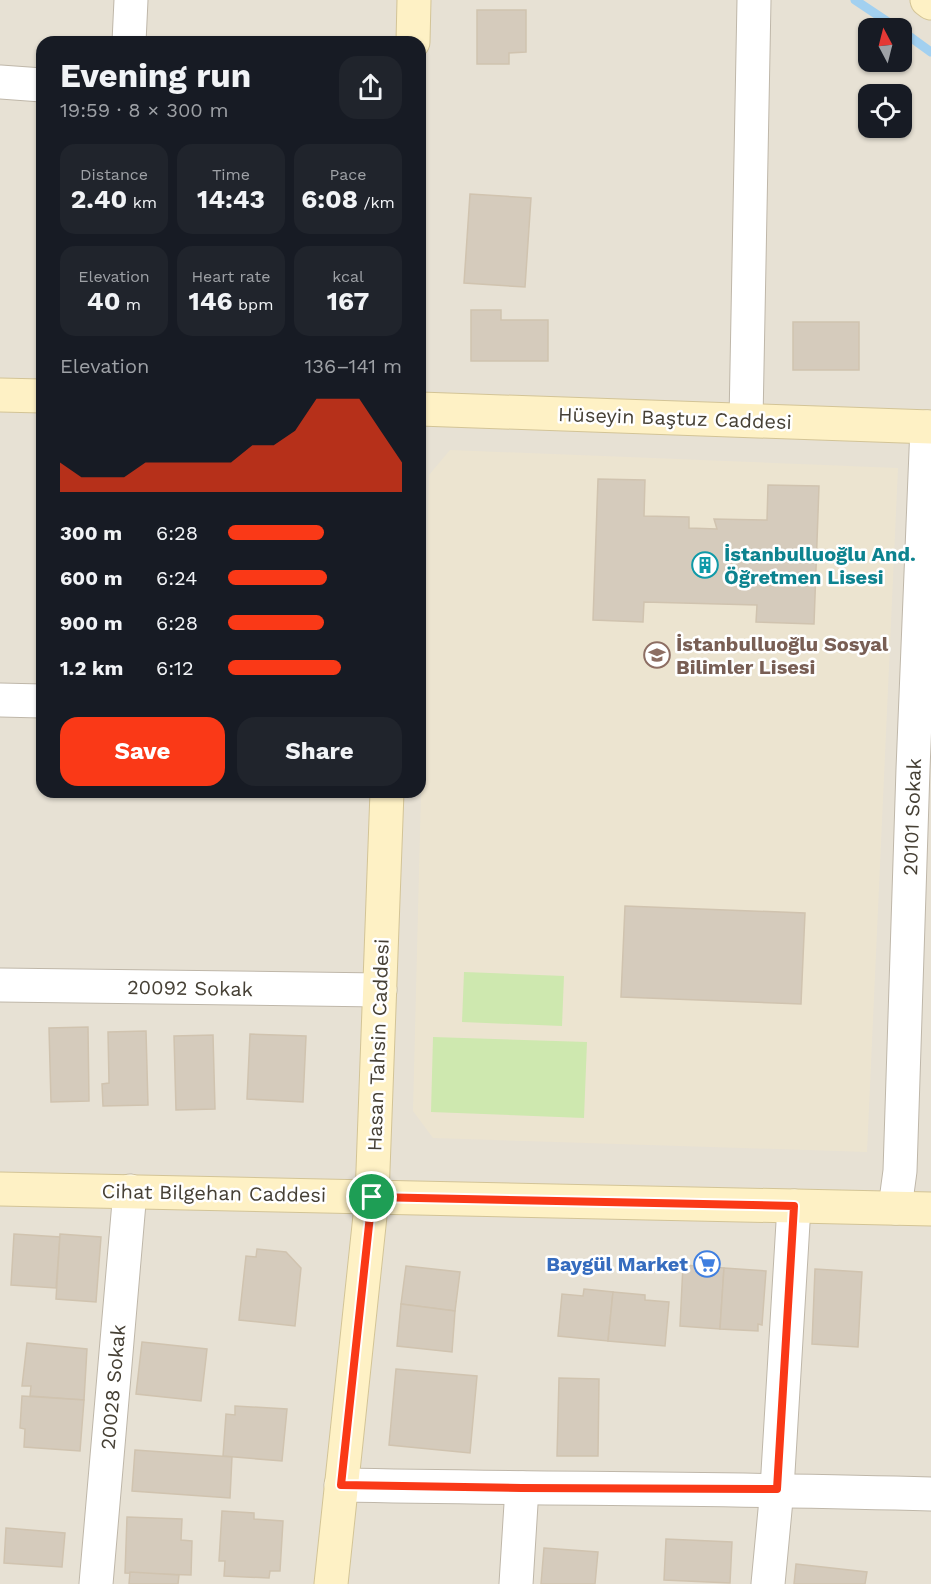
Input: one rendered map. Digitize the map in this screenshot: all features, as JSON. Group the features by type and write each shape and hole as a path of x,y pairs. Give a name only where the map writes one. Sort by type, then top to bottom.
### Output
{"main road":[{"path":"413,36 414,0"},
{"path":"927,0 931,3"},
{"path":"0,395 36,396"},
{"name":"Hüseyin Baştuz Caddesi","path":"426,409 929,427"},
{"name":"Hasan Tahsin Caddesi","path":"331,1584 372,1197 387,798"},
{"name":"Cihat Bilgehan Caddesi","path":"0,1189 931,1209"}],"street":[{"path":"746,420 754,0"},
{"path":"126,2 129,36"},
{"path":"0,82 36,85"},
{"name":"20101 Sokak","path":"895,1208 900,1171 922,769 929,427"},
{"path":"0,700 36,701"},
{"name":"20092 Sokak","path":"0,985 380,990"},
{"name":"20028 Sokak","path":"96,1584 130,1191"},
{"path":"768,1584 777,1489 794,1206"},
{"path":"341,1485 777,1489 931,1494"},
{"path":"516,1584 522,1488"}],"shaded area":[{"path":"0,0 931,0 931,1584 0,1584"},
{"name":"İstanbulluoğlu Sosyal Bilimler Lisesi","path":"450,450 898,468 867,1152 433,1138 413,1111 421,798 426,798 426,594 429,475"}],"green space":[{"path":"464,972 564,976 562,1026 462,1022"},
{"path":"433,1037 587,1042 584,1118 431,1112"}],"building":[{"path":"477,10 526,10 526,52 509,53 509,64 477,64"},
{"path":"470,194 531,198 525,287 464,283"},
{"path":"471,310 501,310 501,320 548,320 548,361 471,361"},
{"path":"793,322 859,322 859,370 793,370"},
{"name":"İstanbulluoğlu And. Öğretmen Lisesi","path":"598,479 645,480 644,516 689,517 689,528 717,529 714,519 767,520 768,485 819,486 814,624 756,622 757,605 644,602 643,622 593,620"},
{"path":"625,906 805,913 801,1004 621,997"},
{"path":"88,1027 89,1101 51,1102 49,1028"},
{"path":"146,1031 148,1105 103,1106 102,1084 109,1083 108,1032"},
{"path":"250,1034 306,1036 303,1102 247,1099"},
{"path":"213,1035 215,1109 176,1110 174,1036"},
{"path":"14,1234 60,1237 56,1288 11,1285"},
{"path":"60,1234 101,1237 96,1302 56,1299"},
{"path":"257,1249 286,1252 301,1268 295,1326 239,1320 246,1256 256,1257"},
{"path":"683,1265 724,1268 720,1329 680,1326"},
{"path":"406,1266 460,1272 455,1311 401,1304"},
{"path":"724,1268 766,1271 762,1325 758,1324 758,1331 720,1329"},
{"path":"815,1269 862,1272 858,1347 812,1344"},
{"path":"584,1289 613,1292 608,1341 558,1336 562,1294 583,1296"},
{"path":"613,1292 645,1295 645,1300 669,1302 665,1346 608,1341"},
{"path":"401,1304 455,1311 452,1352 397,1346"},
{"path":"142,1342 207,1349 201,1401 136,1394"},
{"path":"27,1343 87,1349 84,1400 30,1396 31,1386 22,1386"},
{"path":"396,1369 477,1376 470,1453 389,1445"},
{"path":"559,1378 599,1379 598,1456 557,1456"},
{"path":"22,1396 84,1400 80,1451 24,1447 25,1429 20,1428"},
{"path":"235,1406 287,1409 282,1461 223,1456 226,1414 235,1415"},
{"path":"135,1450 232,1457 230,1498 132,1491"},
{"path":"222,1511 254,1513 254,1519 283,1521 280,1571 270,1571 269,1578 224,1576 225,1561 219,1561"},
{"path":"127,1517 182,1519 181,1540 192,1541 191,1575 125,1573"},
{"path":"6,1528 65,1533 62,1567 4,1563"},
{"path":"666,1539 732,1542 730,1583 664,1580"},
{"path":"544,1548 598,1552 595,1584 541,1584"},
{"path":"796,1564 867,1572 865,1584 794,1584"},
{"path":"130,1572 179,1575 178,1584 129,1584"}],"waterway":[{"path":"855,0 882,18"},
{"path":"912,38 931,52"}],"place":[{"name":"İstanbulluoğlu And. Öğretmen Lisesi","path":"705,565"},
{"name":"İstanbulluoğlu Sosyal Bilimler Lisesi","path":"657,655"},
{"name":"Baygül Market","path":"707,1264"}],"route":[{"path":"372,1197 794,1206 777,1489 341,1485 372,1197"}]}
